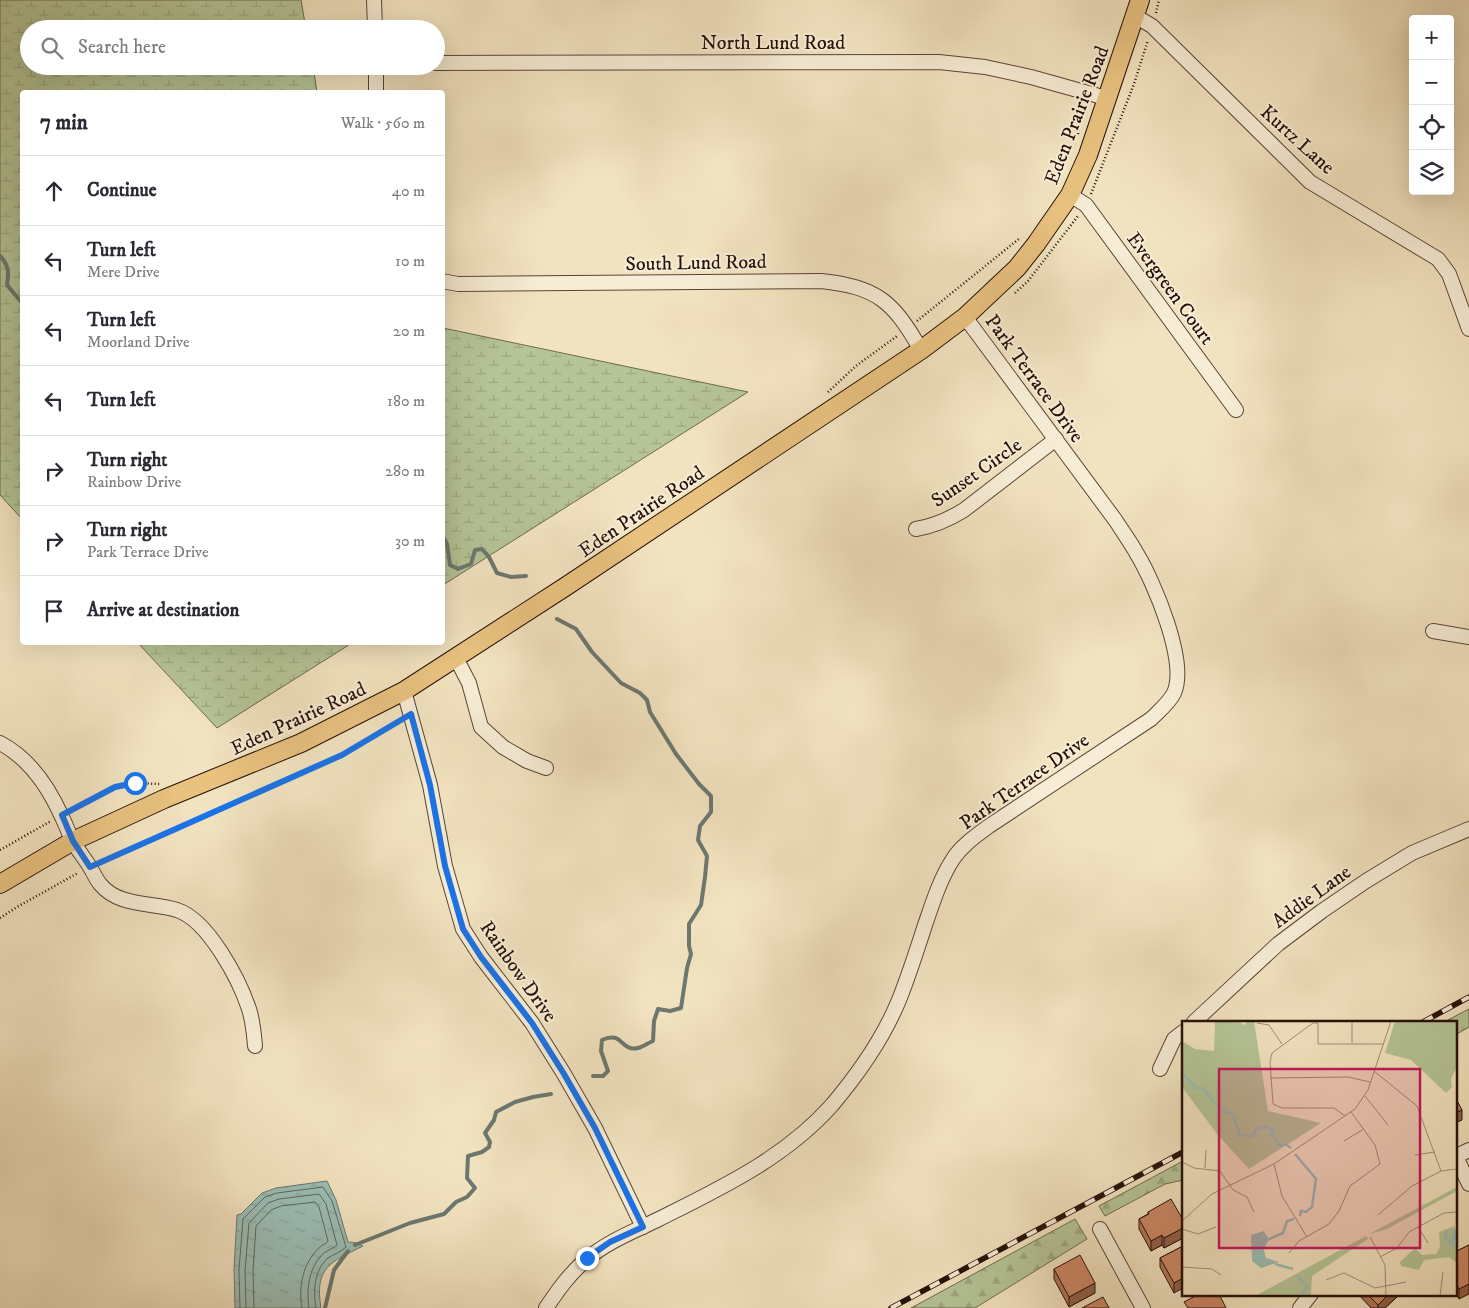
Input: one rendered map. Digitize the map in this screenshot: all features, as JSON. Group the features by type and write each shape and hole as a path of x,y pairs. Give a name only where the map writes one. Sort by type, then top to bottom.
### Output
{"main road":[{"name":"Eden Prairie Road","path":"0,884 73,841 164,799 301,743 404,691 921,350 966,317 1017,268 1070,195 1088,155 1138,8"}],"street":[{"path":"374,0 375,20"},
{"name":"Kurtz Lane","path":"1138,8 1152,26 1310,182 1438,258 1449,274 1469,329"},
{"name":"North Lund Road","path":"445,63 940,62 986,67 1031,76 1106,98"},
{"path":"376,75 376,90"},
{"name":"Evergreen Court","path":"1070,195 1086,205 1236,410"},
{"name":"South Lund Road","path":"445,281 468,284 821,281 844,283 866,290 886,302 902,318 921,350"},
{"name":"Park Terrace Drive","path":"546,1308 567,1278 587,1258 610,1242 733,1182 768,1160 802,1135 831,1106 857,1074 880,1039 898,1001 942,878 954,858 970,840 989,826 1151,719 1164,707 1174,692 1178,674 1177,658 1155,590 1138,555 966,317"},
{"name":"Sunset Circle","path":"916,529 933,526 949,520 1056,439"},
{"path":"1433,631 1469,637"},
{"path":"456,658 469,683 481,727 503,747 527,761 546,768"},
{"name":"Rainbow Drive","path":"404,691 430,785 445,866 463,929 481,957 532,1023 564,1074 595,1128 643,1227"},
{"path":"0,743 26,762 41,779 62,815 73,841 100,884 126,902 162,906 180,911 196,921 209,934 220,950 250,1010 255,1046"},
{"name":"Addie Lane","path":"1195,1021 1278,944 1322,911 1412,853 1469,829"},
{"path":"1160,1069 1174,1039 1182,1033"},
{"path":"1469,1150 1456,1157 1469,1184"},
{"path":"1100,1228 1143,1308"},
{"path":"1300,1308 1309,1296"}],"path":[{"path":"1078,134 1082,92 1092,70 1108,50"},
{"path":"825,395 856,366 1023,235"},
{"path":"0,918 90,867 342,755 411,714"},
{"path":"0,850 115,787 135,783 164,784"}],"green space":[{"path":"0,0 301,0 304,20 20,20 20,75 314,75 317,90 20,90 20,517 0,495"},
{"path":"445,328 748,392 445,584"},
{"path":"140,645 349,645 217,728"},
{"path":"1469,1009 1469,1027 1456,1034 1456,1021 1446,1021"},
{"path":"1182,1162 1182,1180 1165,1184 1105,1216 1099,1206"},
{"path":"1075,1219 1087,1239 975,1308 911,1308"}],"water":[{"path":"327,1181 336,1200 348,1242 363,1246 342,1257 327,1268 320,1283 321,1308 235,1308 234,1270 237,1215 241,1214 262,1193 276,1188"}],"building":[{"path":"1456,1099 1462,1110 1456,1113"},
{"path":"1171,1199 1182,1218 1182,1229 1164,1238 1162,1235 1151,1241 1139,1219 1149,1214 1148,1212"},
{"path":"1469,1245 1469,1284 1459,1289 1456,1283 1456,1252"},
{"path":"1182,1247 1182,1279 1174,1283 1160,1258"},
{"path":"1080,1255 1095,1283 1069,1297 1054,1269"},
{"path":"1195,1296 1220,1296 1226,1308 1188,1308 1184,1302"},
{"path":"1369,1296 1387,1296 1378,1305"},
{"path":"1103,1297 1109,1308 1082,1308"}],"waterway":[{"path":"0,256 8,269 7,285 20,301"},
{"path":"445,540 450,565 458,569 471,564 475,550 482,549 489,557 497,573 511,577 526,576"},
{"path":"557,619 576,629 592,652 621,683 640,693 647,700 650,712 676,754 699,784 711,796 711,812 700,826 698,840 707,856 705,877 701,905 689,924 691,954 681,1008 670,1011 658,1009 654,1021 653,1041 642,1047 628,1047 614,1038 602,1040 601,1051 608,1071 603,1076 593,1076"},
{"path":"355,1245 410,1223 444,1214 456,1202 467,1197 475,1188 467,1178 468,1156 482,1152 489,1147 490,1142 485,1133 494,1120 496,1112 515,1102 551,1094"},
{"path":"325,1308 334,1270 348,1251"}],"railway":[{"path":"1425,1021 1469,997"},
{"path":"891,1308 1182,1153"}],"route":[{"path":"135,783 115,787 62,815 73,841 90,867 102,860 232,805 342,755 411,714 430,785 445,866 463,929 481,957 532,1023 564,1074 595,1128 643,1227 610,1242 587,1258"}]}
